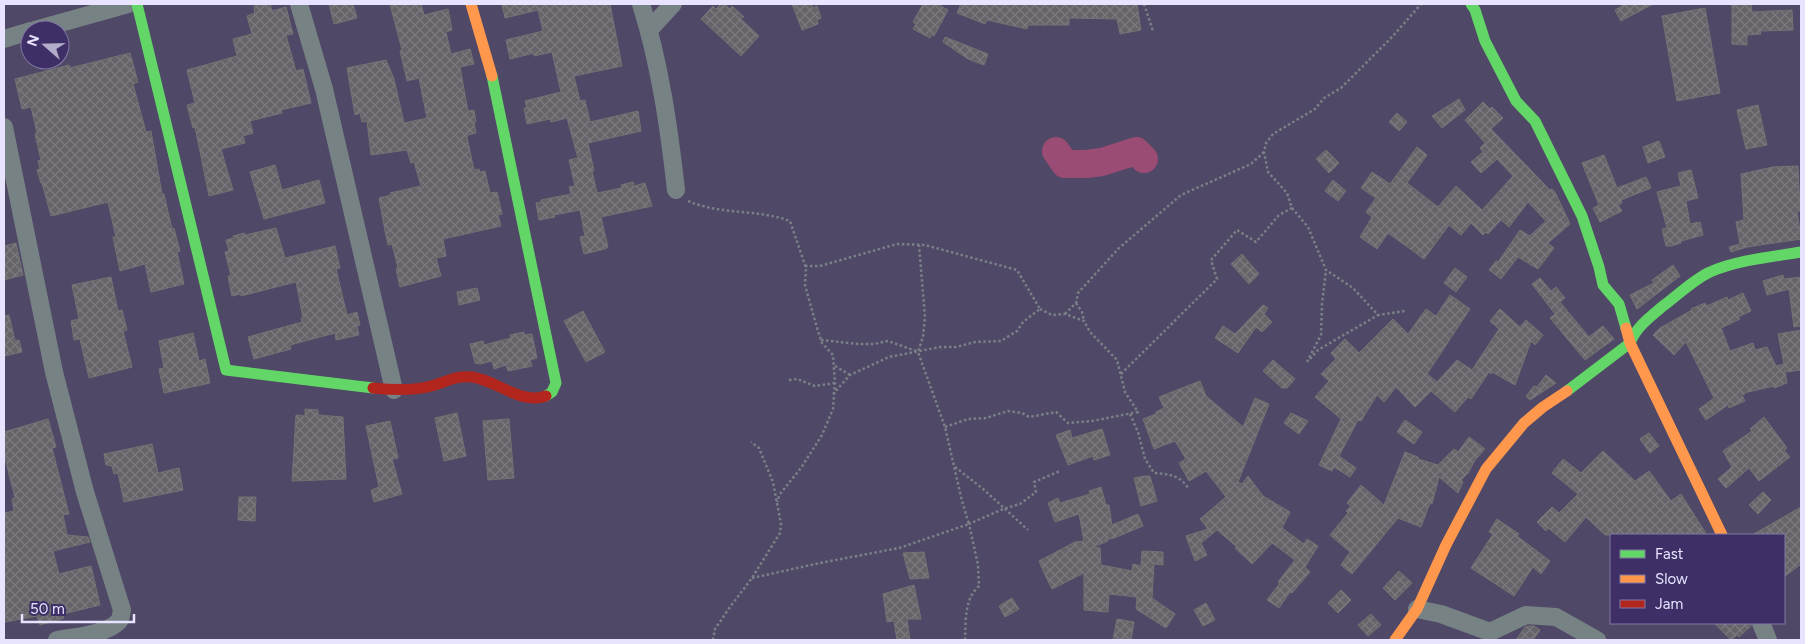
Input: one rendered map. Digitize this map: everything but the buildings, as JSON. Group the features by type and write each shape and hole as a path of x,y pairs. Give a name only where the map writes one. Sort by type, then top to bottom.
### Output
{"street":[{"path":"70,20 128,4"},
{"path":"137,4 226,370 394,390 430,386 458,377 475,377 534,399 543,398 551,394 556,383 490,73 471,4"},
{"path":"299,4 324,89 394,390"},
{"path":"641,4 649,30 669,129 676,190"},
{"path":"649,30 673,4"},
{"path":"1471,4 1475,10 1485,41 1516,101 1535,121 1582,216 1603,285 1619,304 1630,343 1722,534"},
{"path":"4,39 20,34"},
{"path":"4,127 11,204 85,492 122,610 120,619 113,626 102,631 57,640"},
{"path":"1395,640 1417,609 1446,545 1486,468 1524,422 1584,380 1630,343 1633,335 1646,320 1666,303 1711,272 1749,261 1801,252"},
{"path":"1417,609 1441,614 1490,632 1526,615 1556,617 1597,640"},
{"path":"1761,624 1768,640"}],"path":[{"path":"1144,4 1153,32"},
{"path":"1405,311 1378,315 1318,350 1307,362 1321,334 1326,270 1308,227 1292,208 1286,193 1268,172 1264,152 1266,143 1273,134 1315,109 1324,98 1341,88 1393,36 1421,4"},
{"path":"1066,314 1076,304 1078,294 1118,249 1180,195 1251,164 1264,152"},
{"path":"676,190 685,199 694,203 721,209 767,214 790,221 806,266 805,285 821,340 833,355 835,383 833,410 822,435 801,468 780,494 777,502"},
{"path":"1121,374 1217,278 1211,260 1237,230 1256,242 1279,215 1292,208"},
{"path":"806,266 820,266 897,244 925,245 1017,270 1040,309 1052,315 1066,314 1084,321"},
{"path":"919,245 924,317 923,337 918,352 944,427 978,565 979,586 971,593 966,616 966,640"},
{"path":"1326,270 1353,288 1378,315"},
{"path":"944,427 968,419 986,418 1008,411 1022,413 1030,417 1056,412 1068,423 1098,420 1138,412 1125,392 1117,360 1090,332 1082,312 1076,304"},
{"path":"833,394 850,376 889,357 940,347 956,347 975,342 1001,341 1017,331 1023,322 1040,309"},
{"path":"821,340 858,344 874,344 888,341 918,352"},
{"path":"834,365 850,376"},
{"path":"789,380 797,379 815,386 835,383"},
{"path":"1129,414 1138,432 1145,460 1154,473 1173,475 1183,481 1188,488"},
{"path":"713,640 715,628 752,578 780,533 781,524 772,482 759,448 751,442"},
{"path":"954,466 982,488 1028,530"},
{"path":"752,578 899,548 969,524 1003,509 1020,504 1036,492 1034,482 1060,471"}],"waterway":[{"path":"1056,151 1065,164 1102,162 1136,151 1144,159"}],"traffic: fast":[{"path":"137,4 226,370 373,388"},
{"path":"1471,4 1475,10 1485,41 1516,101 1535,121 1582,216 1603,285 1619,304 1626,328"},
{"path":"492,76 556,383 552,392 546,396"},
{"path":"1567,391 1630,343 1636,332 1648,318 1704,275 1743,262 1801,252"}],"traffic: slow":[{"path":"471,4 492,76"},
{"path":"1626,328 1630,343 1722,534"},
{"path":"1395,640 1417,609 1446,545 1486,469 1524,423 1567,391"}],"traffic: jam":[{"path":"373,388 417,389 456,378 472,377 490,382 518,395 537,398 546,396"}]}
